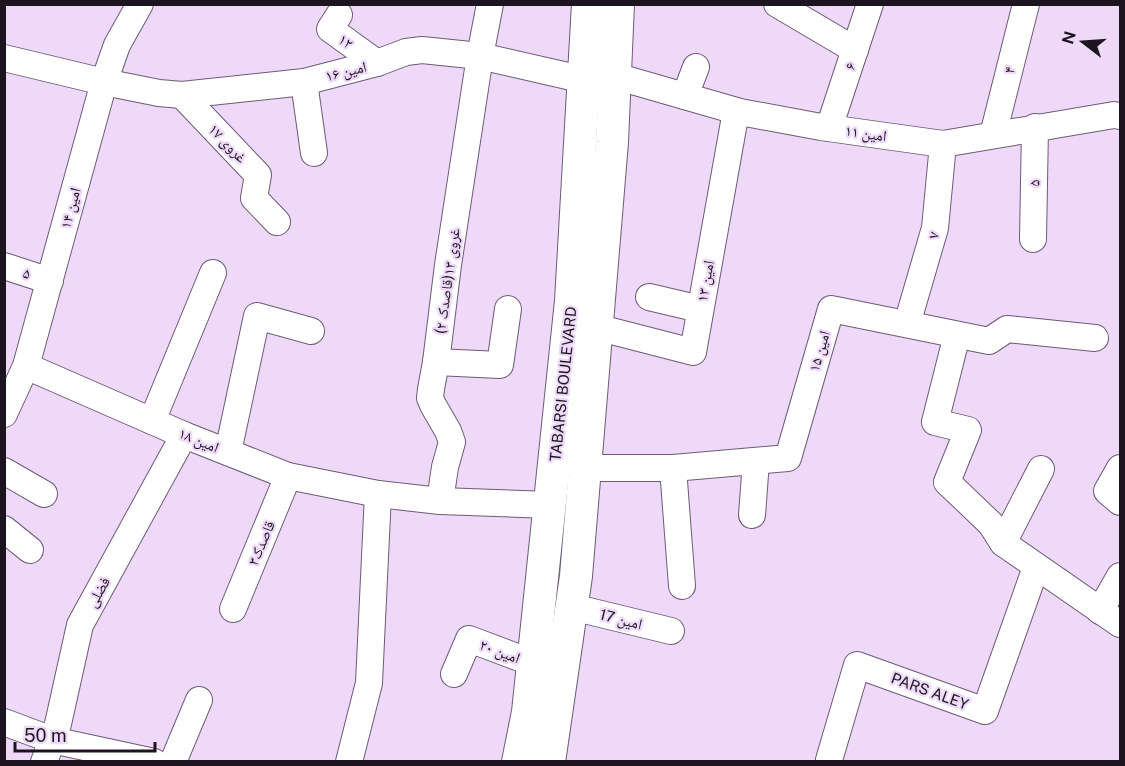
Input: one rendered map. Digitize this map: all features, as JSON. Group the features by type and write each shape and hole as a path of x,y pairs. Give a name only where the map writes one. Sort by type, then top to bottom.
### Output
{"main road":[{"name":"TABARSI BOULEVARD","path":"518,762 542,714 572,607 576,576 612,142 588,4"},
{"name":"TABARSI BOULEVARD","path":"549,762 534,663 571,301 600,78 618,4"}],"street":[{"name":"امین ۱۴","path":"4,414 26,366 104,82 117,45 140,4"},
{"name":"غروی ۱۳(قاصدک ۲)","path":"440,501 452,441 430,398 448,265 490,4"},
{"path":"777,4 855,50"},
{"name":"۶","path":"829,128 870,4"},
{"name":"۴","path":"993,135 1026,4"},
{"name":"۱۲","path":"339,15 330,29 377,63"},
{"name":"امین ۱۶","path":"4,58 104,82 159,93 182,95 304,82 377,63 406,52 422,50 480,56 600,78"},
{"path":"685,96 696,67"},
{"name":"امین ۱۱","path":"600,78 685,96 735,111 829,128 943,144 1035,127 1120,116"},
{"path":"304,82 314,153"},
{"name":"غروی ۱۷","path":"182,95 258,175 254,198 277,222"},
{"name":"امین ۱۳","path":"596,327 693,352 735,111"},
{"name":"۵","path":"1033,239 1035,127"},
{"name":"۷","path":"907,324 935,228 943,144"},
{"name":"۵","path":"4,266 50,281"},
{"path":"152,421 213,273"},
{"path":"649,297 700,309"},
{"path":"436,362 500,365 508,309"},
{"name":"امین ۱۵","path":"585,468 673,468 788,458 831,309 989,341 1007,329 1095,338"},
{"path":"228,452 257,316 311,331"},
{"path":"957,335 935,422 968,430 947,482 991,524 1003,543 1110,618 1120,576"},
{"name":"امین ۱۸","path":"26,366 184,435 288,476 378,494 440,501 550,505"},
{"name":"فضلی","path":"48,751 58,724 80,625 184,435"},
{"path":"752,515 756,461"},
{"path":"673,468 682,586"},
{"path":"1120,468 1107,491 1120,502"},
{"path":"1003,543 1041,469"},
{"path":"4,471 44,494"},
{"name":"قاصدک۳","path":"233,609 288,476"},
{"path":"349,762 369,682 378,494"},
{"path":"4,529 30,550"},
{"name":"PARS ALEY","path":"829,760 857,665 985,711 1036,567"},
{"name":"امین 17","path":"572,607 671,631"},
{"name":"امین ۲۰","path":"454,674 469,639 534,663"},
{"path":"173,762 199,700"},
{"path":"4,722 48,751 154,762"}]}
